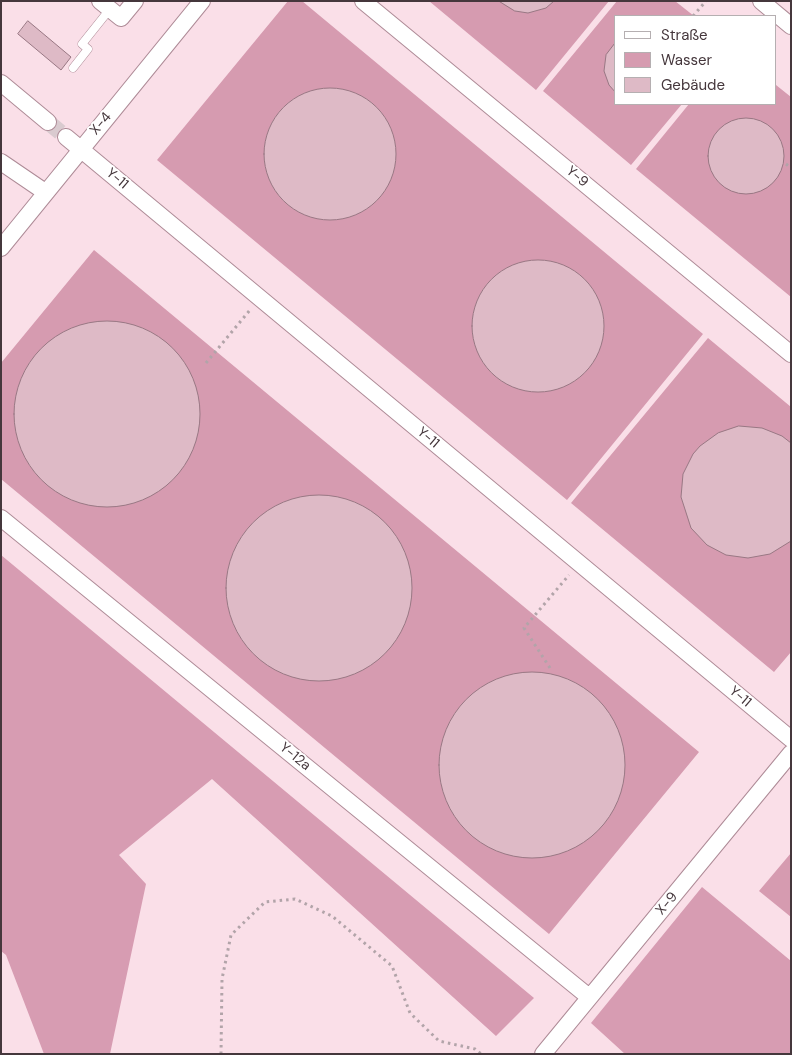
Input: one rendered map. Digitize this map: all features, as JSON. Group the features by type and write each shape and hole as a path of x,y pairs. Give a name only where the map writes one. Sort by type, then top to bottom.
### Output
{"street":[{"path":"110,10 135,1"},
{"name":"X-4","path":"1,248 202,1"},
{"name":"Y-9","path":"363,1 791,354"},
{"path":"761,1 791,26"},
{"path":"1,83 48,122"},
{"name":"Y-11","path":"66,137 791,739"},
{"path":"1,162 45,192"},
{"name":"Y-12a","path":"1,518 590,997"},
{"name":"X-9","path":"543,1054 791,753"}],"lane":[{"path":"73,68 88,49 82,44 110,10"}],"path":[{"path":"694,15 706,1"},
{"path":"786,164 791,168"},
{"path":"206,363 260,298"},
{"path":"550,668 524,628 579,563"},
{"path":"221,1054 222,979 231,935 265,902 295,899 332,916 392,966 410,1013 439,1041 475,1049 480,1054"}],"shaded area":[{"path":"1,1 791,1 791,1054 1,1054"},
{"path":"1,555 534,998 496,1036 212,779 119,855 146,884 110,1054 44,1054 6,955 1,951"},
{"path":"702,887 791,961 791,1054 625,1054 591,1023"}],"water":[{"path":"288,1 302,1 703,334 567,500 157,160"},
{"path":"429,1 609,1 536,90"},
{"path":"617,1 675,1 693,15 614,15 614,105 681,105 631,165 543,91"},
{"path":"777,86 791,97 791,297 636,169 688,105 777,105"},
{"path":"94,250 699,752 549,934 1,479 1,363"},
{"path":"708,338 791,407 791,652 774,672 571,503"},
{"path":"791,853 791,917 759,891"}],"building":[{"path":"499,1 554,1 546,8 528,13 515,11"},
{"path":"28,21 71,57 61,70 18,34"},
{"path":"614,45 614,91 609,85 604,71 606,55"},
{"path":"330,88 343,89 355,93 377,107 391,129 395,141 395,167 391,179 377,201 355,215 343,219 330,220 317,219 305,215 283,201 269,179 265,167 264,154 265,141 269,129 283,107 305,93 317,89"},
{"path":"746,118 761,121 773,129 781,141 784,156 781,171 773,183 761,191 746,194 731,191 719,183 711,171 708,156 711,141 719,129 731,121"},
{"path":"538,260 551,261 563,265 585,279 599,301 603,313 603,339 599,351 585,373 563,387 551,391 538,392 525,391 513,387 491,373 477,351 473,339 472,326 473,313 477,301 491,279 513,265 525,261"},
{"path":"98,321 116,321 143,328 173,348 193,378 200,405 200,423 193,450 173,480 143,500 116,507 98,507 80,503 63,496 48,486 35,473 25,458 18,441 14,423 14,405 18,387 25,370 35,355 48,342 63,332 80,325"},
{"path":"739,426 762,428 782,436 791,443 791,541 770,554 748,558 726,555 707,545 691,528 681,497 683,474 693,454 700,446 718,433"},
{"path":"310,495 328,495 355,502 385,522 405,552 412,579 412,597 405,624 385,654 355,674 328,681 310,681 292,677 275,670 260,660 247,647 237,632 230,615 226,597 226,579 230,561 237,544 247,529 260,516 275,506 292,499"},
{"path":"523,672 541,672 568,679 598,699 618,729 625,756 625,774 618,801 598,831 568,851 541,858 523,858 505,854 488,847 473,837 460,824 450,809 443,792 439,774 439,756 443,738 450,721 460,706 473,693 488,683 505,676"}],"tunnel":[{"path":"48,122 66,137"}]}
